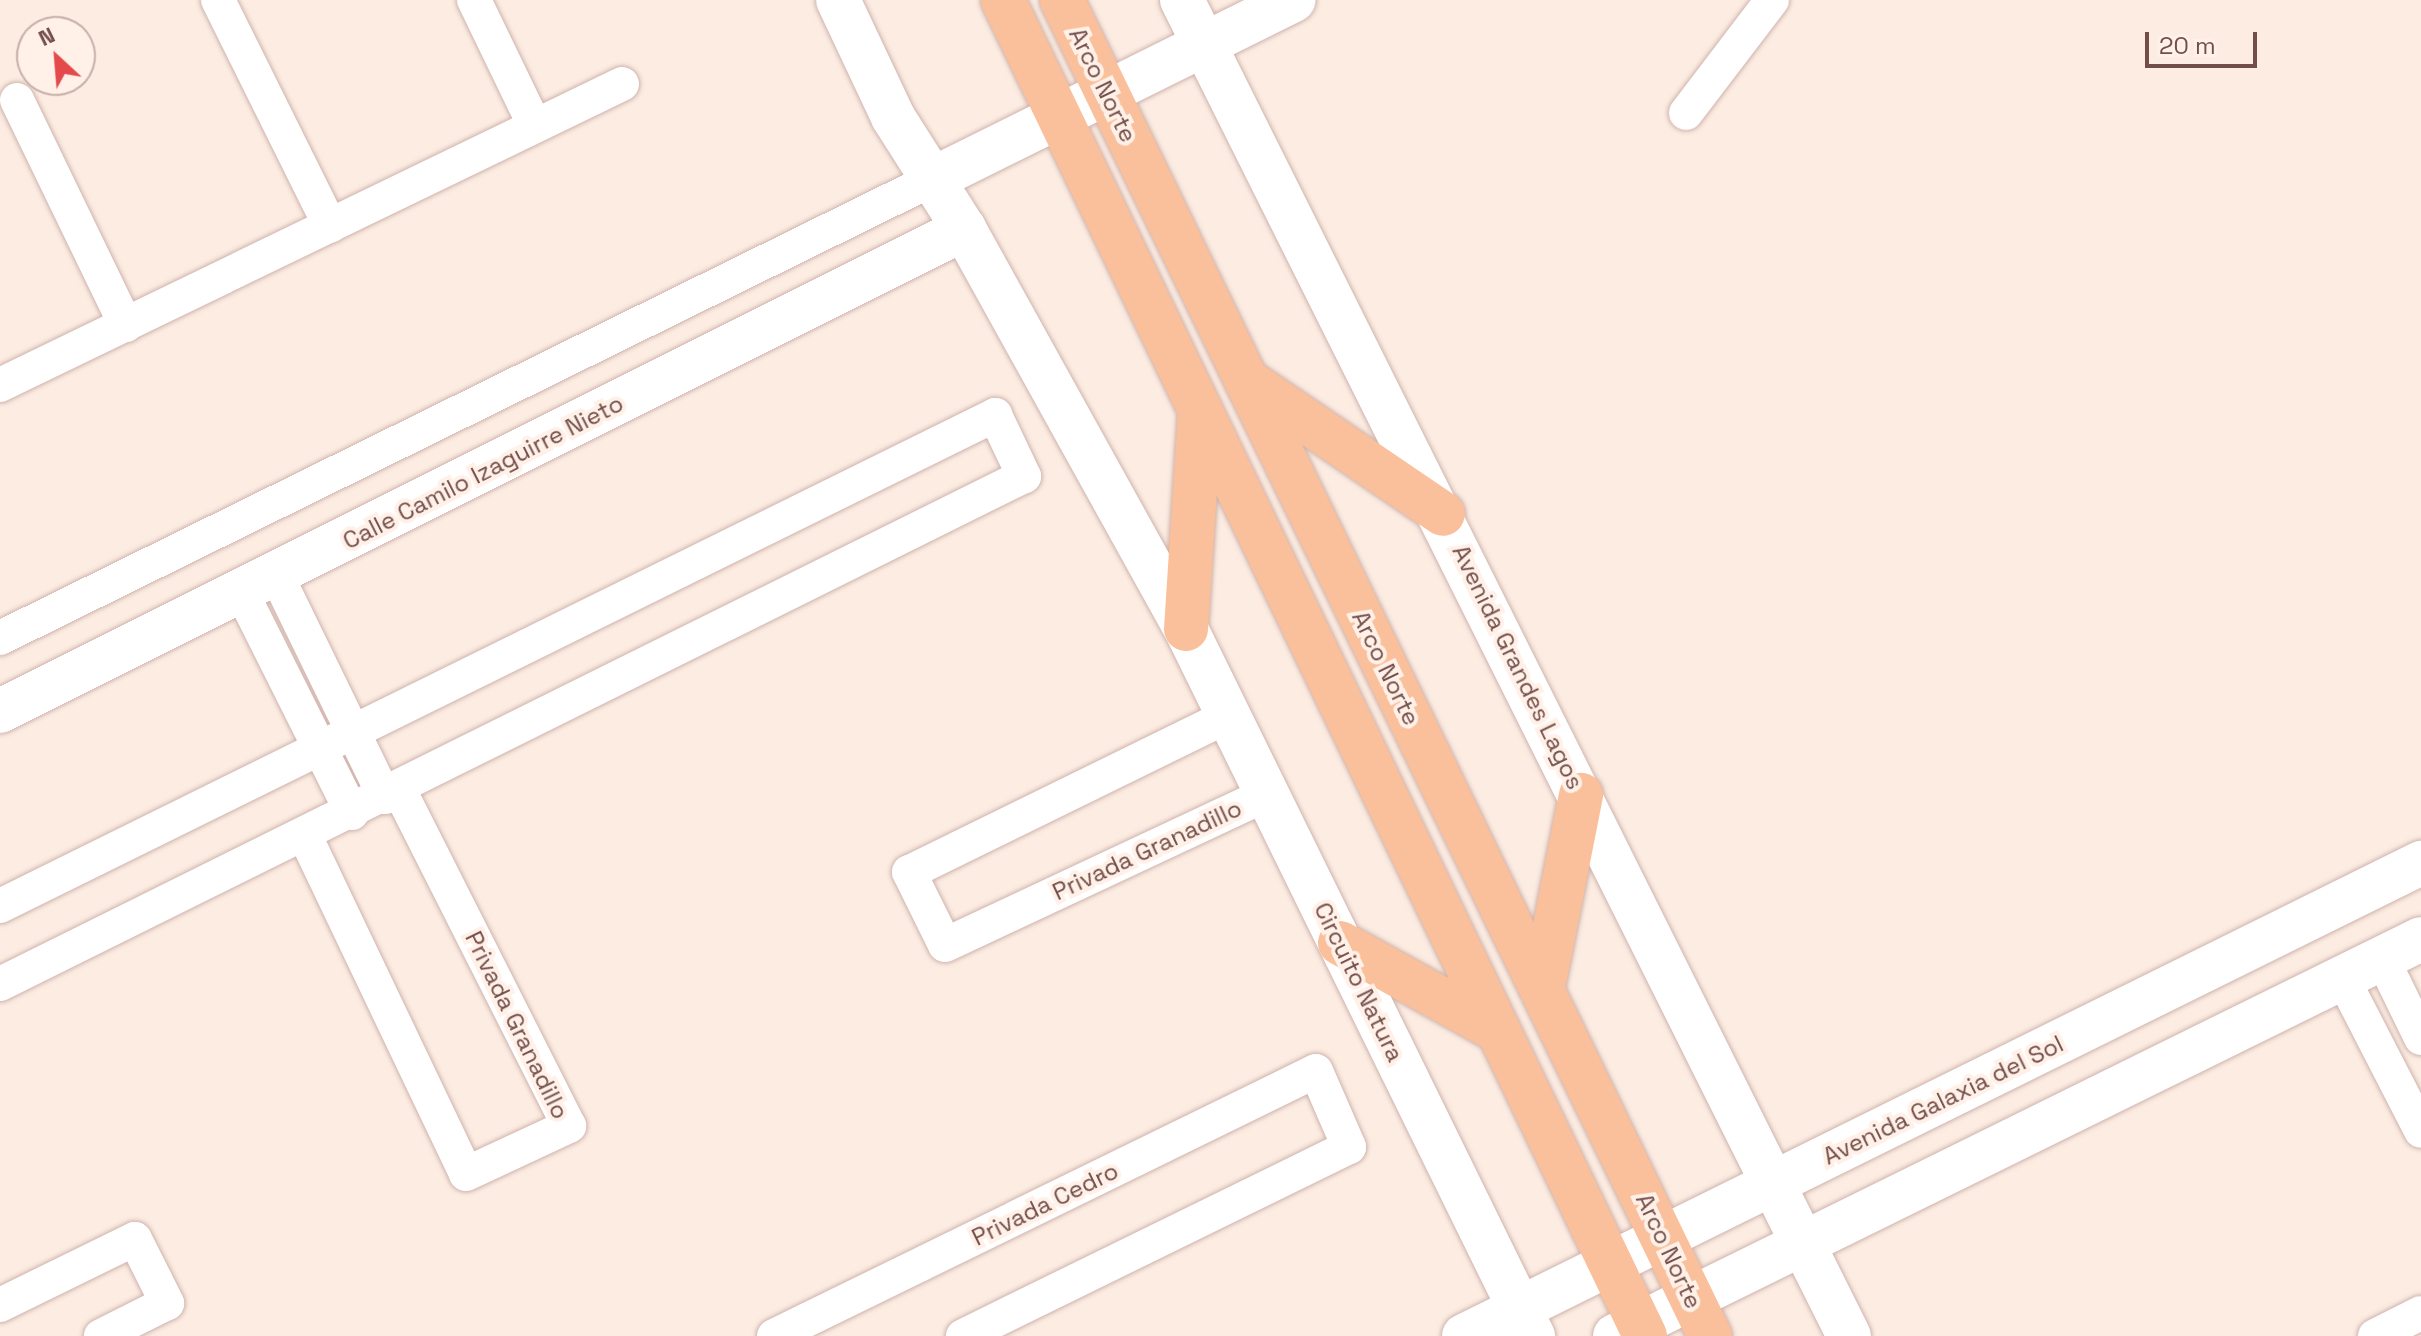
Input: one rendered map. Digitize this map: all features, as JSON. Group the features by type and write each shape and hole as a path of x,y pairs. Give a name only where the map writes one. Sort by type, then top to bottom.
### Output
{"main road":[{"path":"1003,0 1201,407 1609,1266 1633,1332"},
{"name":"Arco Norte","path":"1062,0 1701,1318"},
{"path":"1243,378 1443,514"},
{"path":"1186,629 1201,407"},
{"path":"1543,987 1581,795"},
{"path":"1340,943 1495,1029"}],"street":[{"path":"218,0 330,226"},
{"path":"474,0 534,124"},
{"name":"Circuito Natura","path":"838,0 929,181 964,229 1186,629 1526,1322"},
{"name":"Avenida Grandes Lagos","path":"1182,0 1443,514 1849,1336"},
{"path":"0,638 1294,0"},
{"path":"1686,113 1772,0"},
{"path":"0,385 622,84"},
{"path":"17,100 126,325"},
{"name":"Calle Camilo Izaguirre Nieto","path":"0,711 260,585 964,229"},
{"path":"0,906 995,415 1024,476 352,813 0,984"},
{"path":"260,585 320,748 352,813"},
{"name":"Privada Granadillo","path":"260,585 392,793 569,1126 466,1174 305,836"},
{"name":"Privada Granadillo","path":"1228,716 909,872 945,945 1267,794"},
{"name":"Avenida Galaxia del Sol","path":"1464,1336 1526,1322 1609,1266 2421,863"},
{"path":"1633,1332 1701,1318 1804,1244 2421,939"},
{"path":"2382,958 2421,1038"},
{"path":"2342,977 2421,1131"},
{"path":"2062,1040 2092,1100"},
{"name":"Privada Cedro","path":"774,1336 1316,1071 1349,1147 963,1336"},
{"path":"0,1305 135,1239 167,1303 101,1336"},
{"path":"2375,1336 2421,1313"}]}
